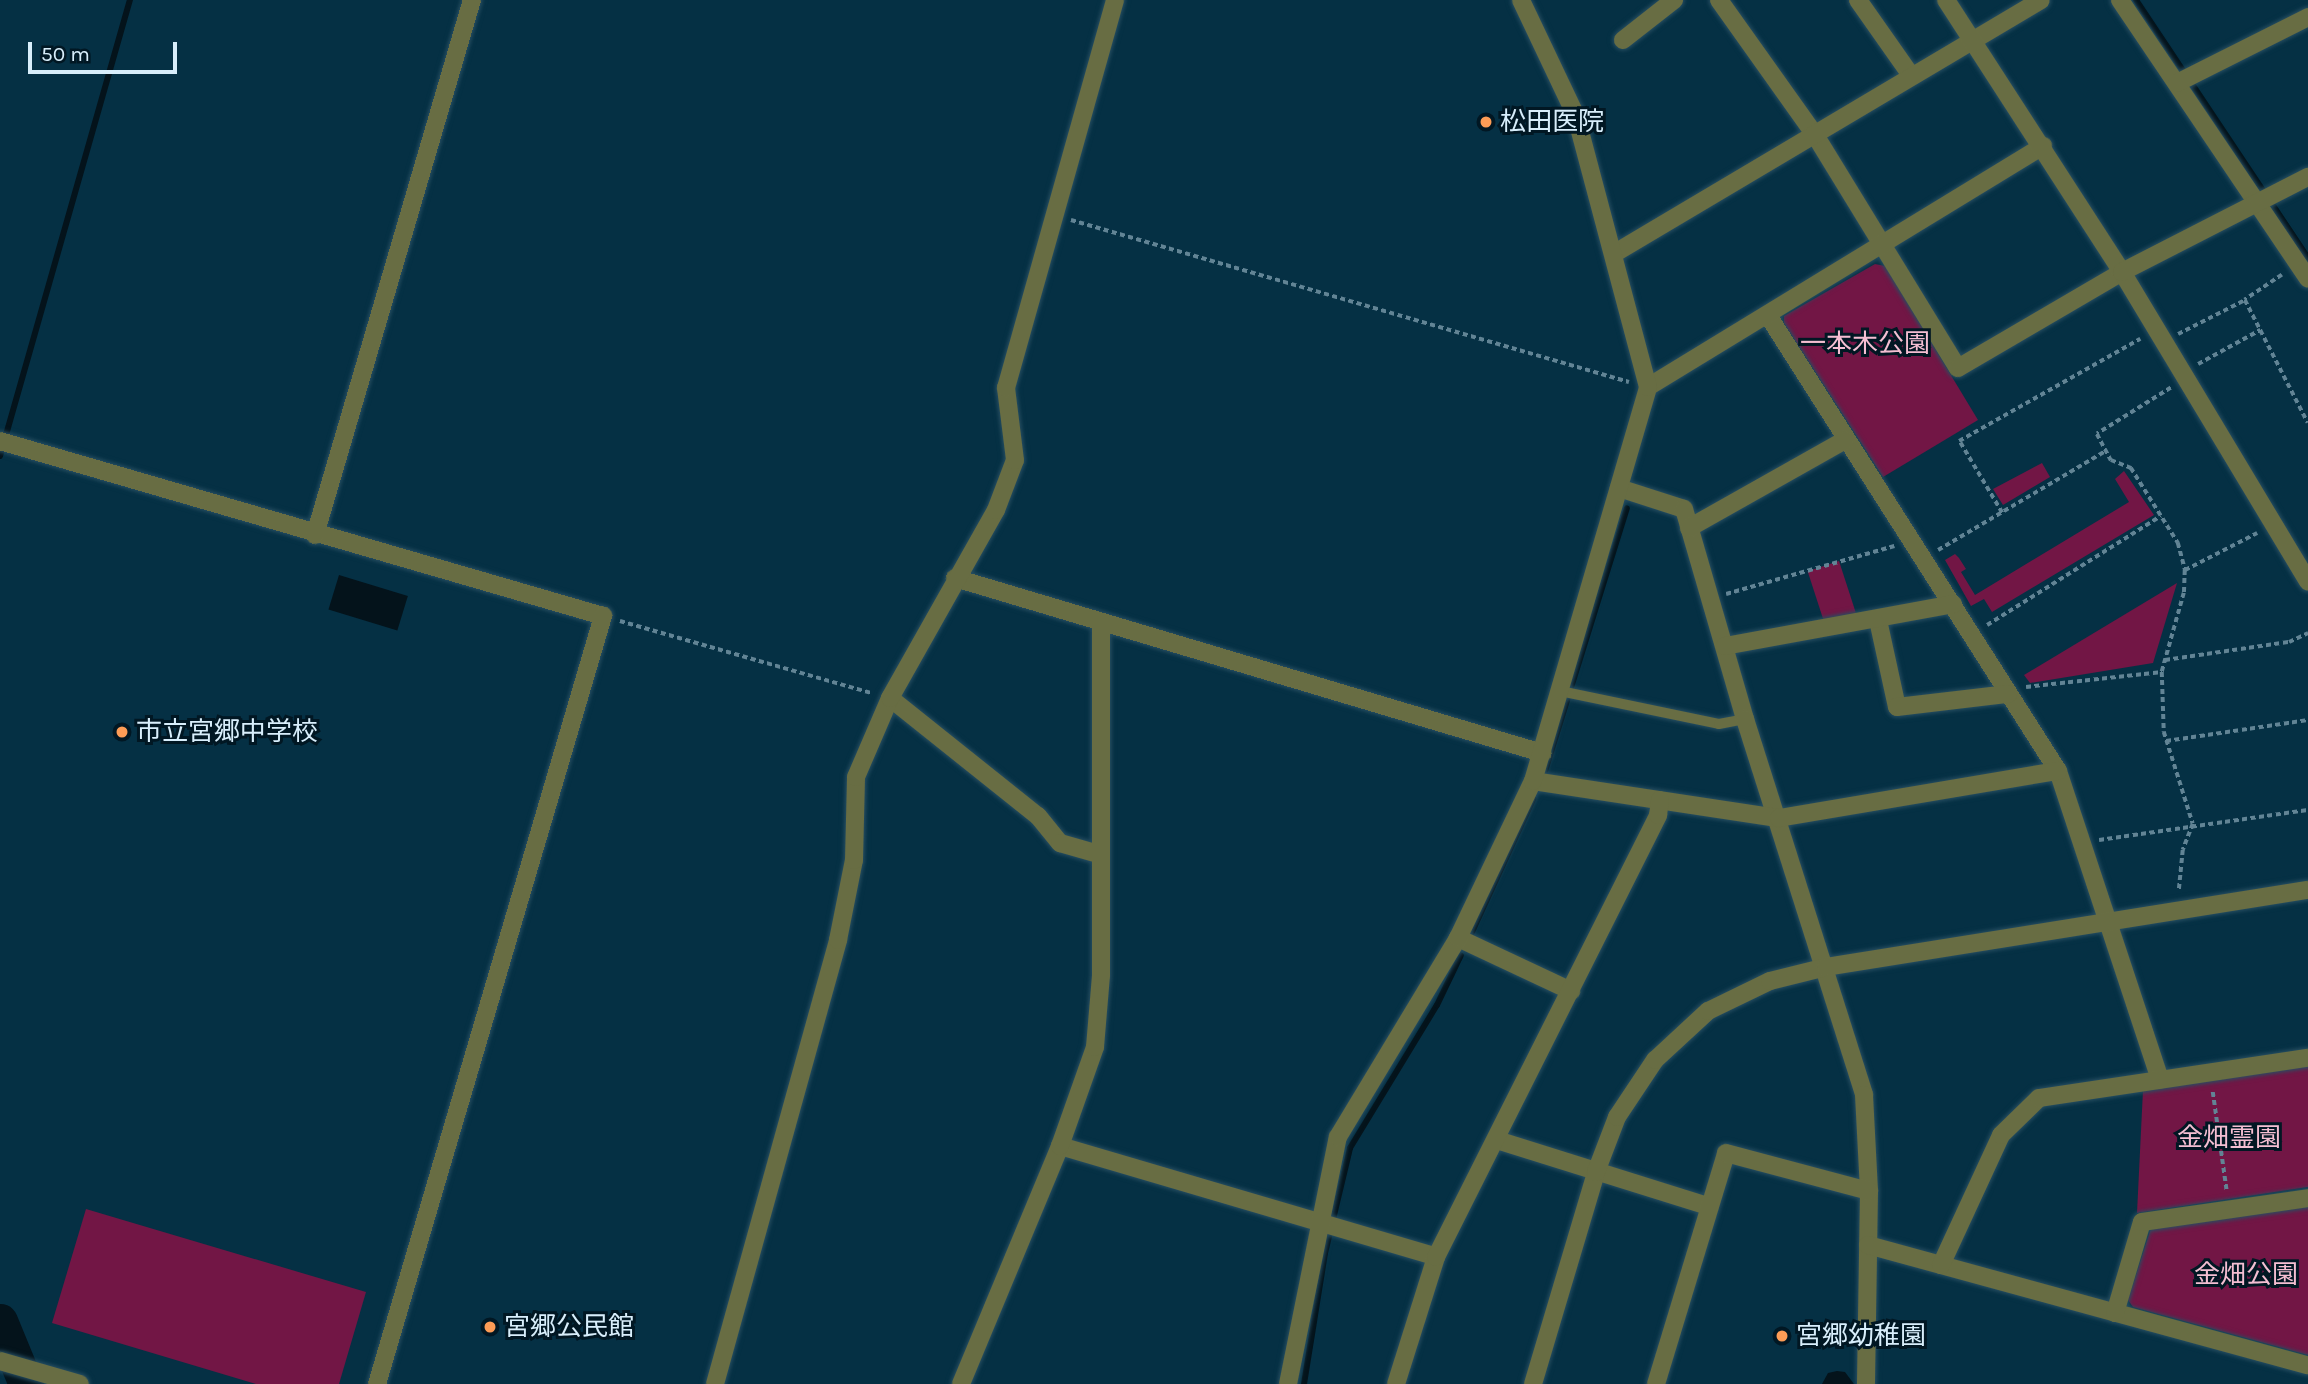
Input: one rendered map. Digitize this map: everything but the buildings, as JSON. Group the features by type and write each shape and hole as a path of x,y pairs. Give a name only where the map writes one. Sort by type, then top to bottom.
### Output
{"street":[{"path":"315,535 472,0"},
{"path":"715,1384 838,940 854,860 856,777 890,698 996,510 1015,460 1006,388 1052,215 1115,0"},
{"path":"1288,1384 1338,1137 1458,937 1533,781 1648,387 1615,253 1576,117 1521,0"},
{"path":"1623,40 1674,0"},
{"path":"1718,0 1815,135 1958,368 2122,272 2308,177"},
{"path":"1858,0 1910,74"},
{"path":"1946,0 2122,272 2164,343 2177,380 2308,580"},
{"path":"1615,253 1815,135 1910,74 1975,41 2041,0"},
{"path":"2120,0 2258,201 2303,272"},
{"path":"2177,83 2308,17"},
{"path":"1648,387 1769,317 1881,244 2042,146"},
{"path":"1769,317 1911,541 2015,689 2058,771 2160,1080"},
{"path":"1689,528 1845,440"},
{"path":"0,441 315,535 603,616 377,1384"},
{"path":"1619,488 1685,509 1745,719 1779,818 1864,1095 1869,1191 1867,1384"},
{"path":"955,579 1542,752"},
{"path":"1725,646 1878,620 1953,604"},
{"path":"1878,620 1897,707 2015,689"},
{"path":"961,1384 1060,1146 1095,1047 1101,975 1098,854 1101,623"},
{"path":"890,698 1038,816 1060,843 1098,854"},
{"path":"1533,781 1779,818 2058,771"},
{"path":"1396,1384 1436,1257 1497,1140 1657,815 1660,800"},
{"path":"1533,1384 1596,1172 1617,1117 1655,1060 1708,1012 1770,981 1826,967 2308,890"},
{"path":"1458,937 1571,990"},
{"path":"1941,1265 2001,1135 2039,1098 2308,1058"},
{"path":"1497,1140 1708,1206"},
{"path":"1060,1146 1436,1257"},
{"path":"1656,1384 1726,1153 1869,1191"},
{"path":"2115,1313 2142,1222 2308,1198"},
{"path":"1868,1245 2308,1365"},
{"path":"0,1361 80,1384"}],"lane":[{"path":"1560,691 1719,724 1745,719"}],"path":[{"path":"1052,215 1648,387"},
{"path":"2164,343 2303,272"},
{"path":"2245,300 2308,423"},
{"path":"2179,897 2183,849 2193,824 2166,741 2162,672 2184,593 2185,570 2178,543 2131,468 2111,460 2097,434 2177,380 2260,330"},
{"path":"2002,513 1959,441 2140,339"},
{"path":"1923,559 2107,450"},
{"path":"1992,633 1986,623 2161,516"},
{"path":"2185,570 2259,532"},
{"path":"1711,598 1911,541"},
{"path":"603,616 890,698"},
{"path":"2165,660 2289,642 2308,633"},
{"path":"2015,689 2162,672"},
{"path":"2166,741 2308,720"},
{"path":"2083,843 2193,824 2308,810"},
{"path":"2210,1072 2230,1209"}],"green space":[{"name":"一本木公園","path":"1875,264 1885,266 1978,420 1883,477 1784,323 1784,316"},
{"path":"2042,463 2050,477 2003,505 1993,489"},
{"path":"2124,471 2154,515 1992,612 1984,599 1971,606 1945,560 1955,554 1959,558 1966,569 1961,572 1975,595 2129,502 2115,479"},
{"path":"1839,561 1856,614 1825,624 1808,571"},
{"path":"2177,583 2153,663 2030,683 2024,675"},
{"name":"金畑霊園","path":"2301,1065 2308,1067 2308,1187 2137,1213 2143,1090"},
{"name":"金畑公園","path":"2308,1207 2308,1355 2133,1307 2128,1300 2151,1228"},
{"path":"86,1209 366,1292 339,1384 256,1384 52,1323"}],"shaded area":[{"path":"339,575 408,596 397,630 328,609"},
{"path":"1845,1372 1854,1384 1822,1384 1828,1373"}],"waterway":[{"path":"0,456 130,0"},
{"path":"2136,0 2308,258"},
{"path":"1545,771 1627,508"},
{"path":"1471,934 1533,799"},
{"path":"1304,1384 1325,1253 1350,1148 1437,1005 1461,955"},
{"path":"0,1321 26,1384"}],"place":[{"name":"松田医院","path":"1486,122"},
{"name":"市立宮郷中学校","path":"122,732"},
{"name":"宮郷公民館","path":"490,1327"},
{"name":"宮郷幼稚園","path":"1782,1336"}]}
